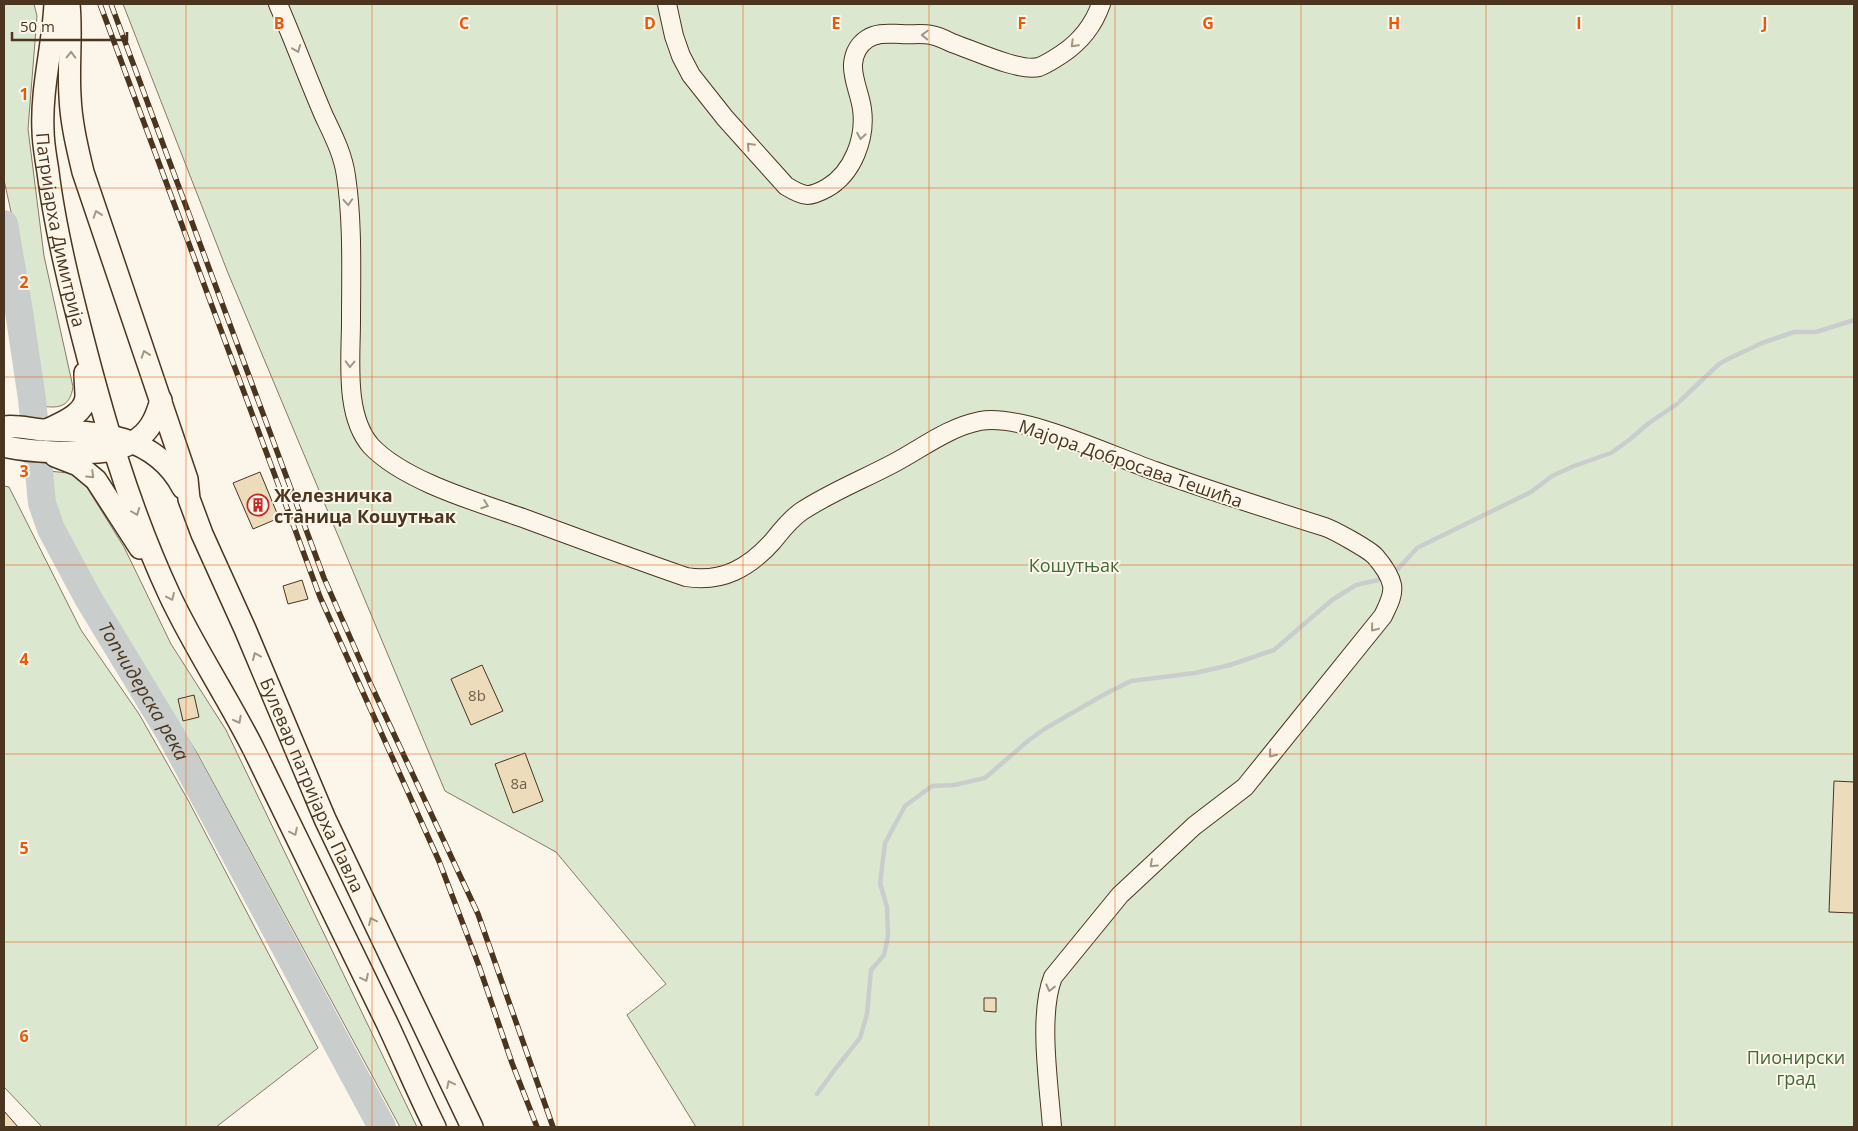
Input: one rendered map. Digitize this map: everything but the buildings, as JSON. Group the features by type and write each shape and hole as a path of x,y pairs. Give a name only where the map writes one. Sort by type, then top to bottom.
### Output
{"main road":[{"name":"Патријарха Димитрија","path":"54,4 52,40 45,82 43,131 50,189 62,257 87,358 119,442"},
{"name":"Патријарха Димитрија","path":"69,4 71,29 70,95 74,130 83,172 172,434"},
{"path":"6,437 45,430 69,419 83,406 86,399 84,385 87,358"},
{"path":"47,451 99,452 147,430 155,419 161,400"},
{"path":"45,430 119,442 154,455 171,470 189,499"},
{"name":"Булевар патријарха Павла","path":"172,434 187,479 189,499 337,848 472,1127"},
{"path":"6,437 78,464 96,480 137,544 155,562"},
{"name":"Булевар патријарха Павла","path":"119,442 128,493 155,562 188,632 228,702 272,788 435,1127"}],"street":[{"name":"Мајора Добросава Тешића","path":"278,4 340,149 346,175 349,210 351,296 350,381 360,427 370,444 379,453 397,467 415,477 466,498 686,578 720,578 748,564 767,547 789,522 811,506 956,428 981,420 1004,421 1040,429 1156,471 1328,528 1374,555 1389,578 1391,598 1383,616 1246,787 1194,826 1120,895 1053,977 1048,988 1046,1005 1046,1038 1052,1127"},
{"path":"667,4 674,36 681,56 691,75 736,132 786,186 799,194 807,196 833,185 844,174 859,146 862,134 862,110 853,64 855,53 863,42 870,37 882,34 932,35 1018,67 1038,67 1057,58 1073,46 1096,17 1102,4"}],"green space":[{"path":"4,4 34,4 37,16 28,129 44,256 73,387 67,402 54,407 42,406 23,266 4,180"},
{"name":"Кошутњак","path":"123,4 1854,4 1854,1127 696,1127 627,1015 666,984 556,852 445,791 228,273"},
{"path":"48,471 69,473 78,477 86,486 124,547 171,644 226,730 417,1127 400,1127 197,753 84,574 59,530 54,514"},
{"path":"4,486 9,487 81,630 139,714 188,800 318,1048 216,1127 42,1127 4,1087"}],"waterway":[{"name":"Топчидерска река","path":"4,224 32,399 42,503 51,529 88,598 171,735 382,1127"},
{"path":"1680,401 1719,364 1762,343 1794,332 1816,332 1854,320"},
{"path":"1393,572 1417,548 1531,492 1552,476 1611,453 1677,404"},
{"path":"29,494 47,520"},
{"path":"817,1094 860,1038 867,1014 871,970 884,955 888,936 887,907 880,883 885,843 905,806 932,786 954,785 985,778 1046,728 1131,681 1195,673 1230,665 1274,650 1332,600 1356,585 1378,580 1386,576"}],"railway":[{"path":"100,4 320,597 439,861 537,1127"},
{"path":"111,4 324,578 371,685 478,914 553,1127"}],"place":[{"name":"Железничка станица Кошутњак","path":"258,505"}],"park label":[{"name":"Пионирски град","path":"1796,1067"}]}
